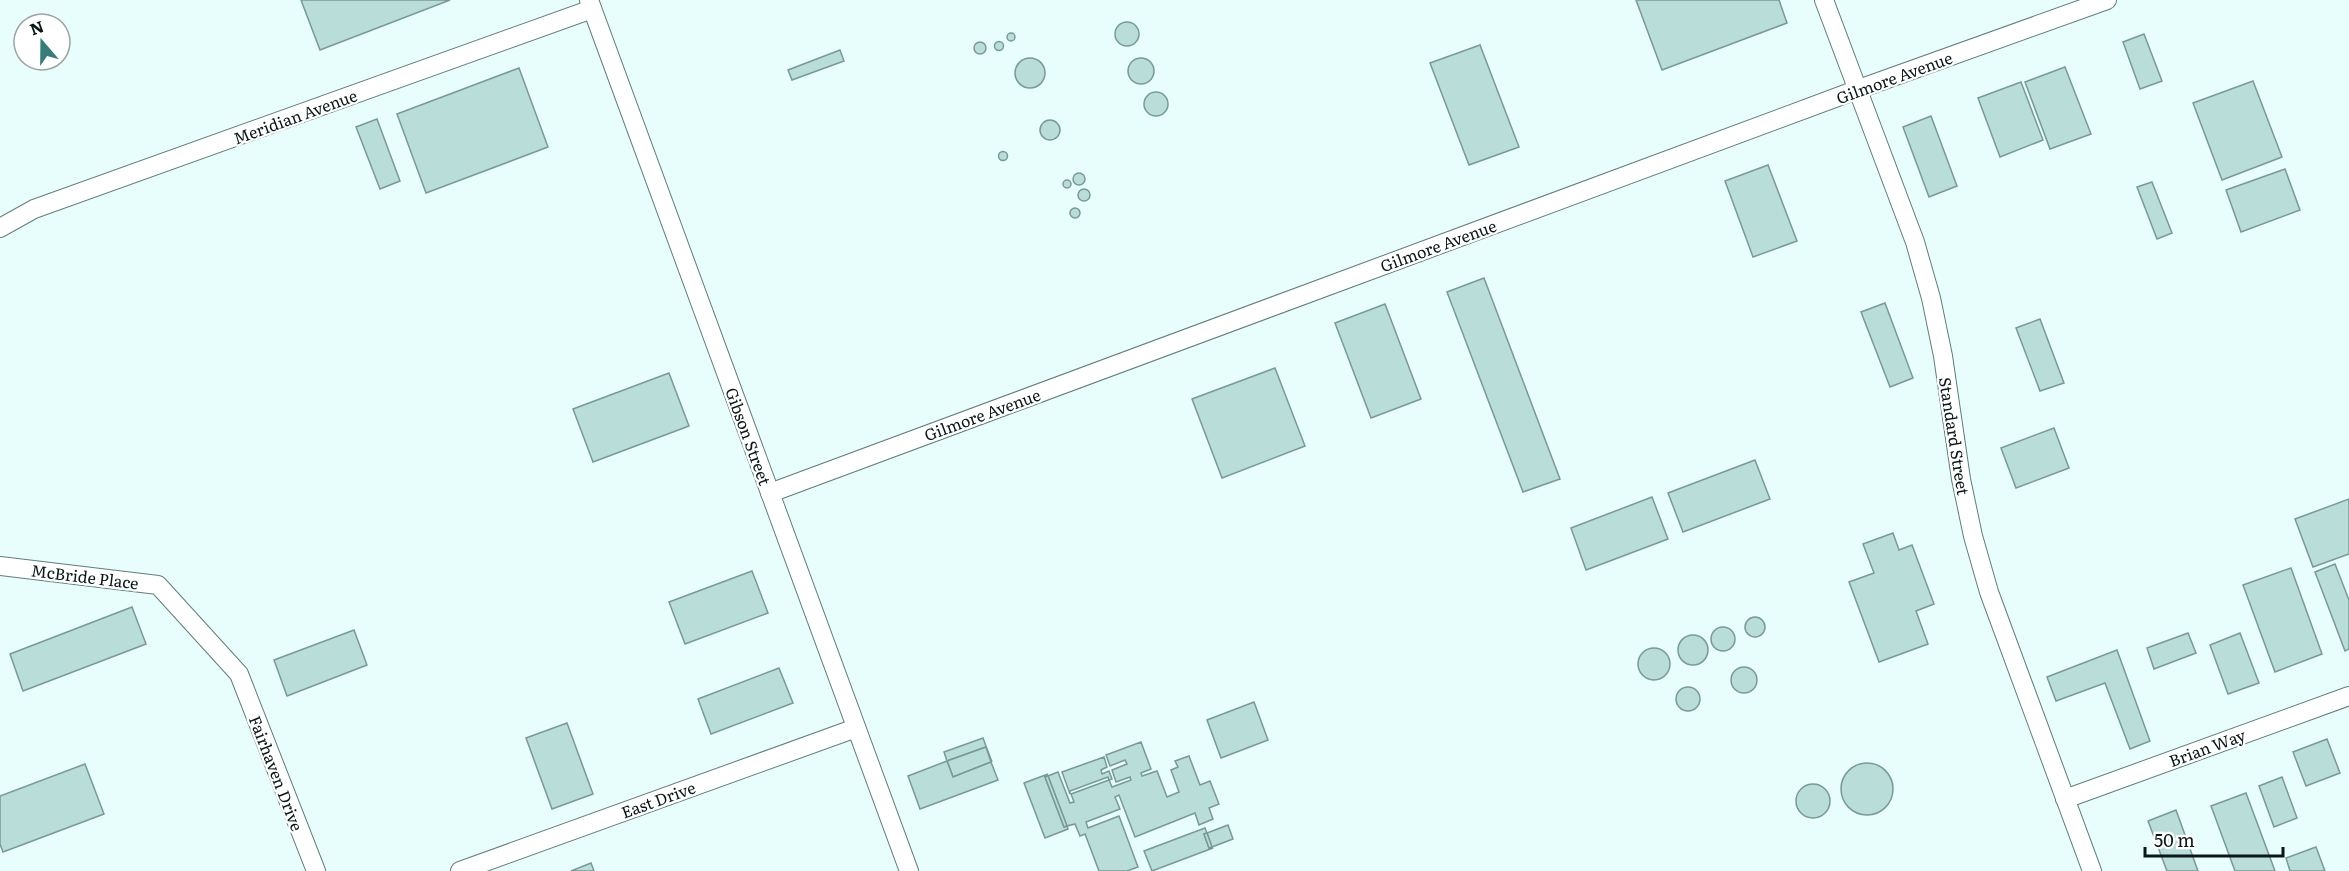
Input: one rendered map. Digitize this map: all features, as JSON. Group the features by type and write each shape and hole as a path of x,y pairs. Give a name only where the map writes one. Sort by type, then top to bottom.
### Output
{"street":[{"name":"Standard Street","path":"1824,0 1915,242 1931,298 1943,356 1960,479 1989,592 2092,871"},
{"name":"Gilmore Avenue","path":"770,493 1859,89 2107,0"},
{"name":"Meridian Avenue","path":"0,228 34,210 590,5"},
{"name":"Gibson Street","path":"590,5 909,871"},
{"name":"McBride Place","path":"0,566 158,585 238,674"},
{"name":"Fairhaven Drive","path":"238,674 316,871"},
{"name":"Brian Way","path":"2065,799 2349,696"},
{"name":"East Drive","path":"460,871 856,728"}],"building":[{"path":"301,0 450,0 320,50"},
{"path":"1636,0 1779,0 1787,23 1662,70"},
{"path":"1127,22 1135,26 1139,34 1135,42 1127,46 1119,42 1115,34 1119,26"},
{"path":"1011,33 1015,37 1011,41 1007,37"},
{"path":"2144,34 2162,81 2140,89 2123,42"},
{"path":"982,42 986,48 982,54 978,54 974,46"},
{"path":"999,42 1003,46 999,50 995,46"},
{"path":"1480,45 1519,147 1469,165 1430,63"},
{"path":"840,50 844,61 792,80 788,70"},
{"path":"1030,58 1041,62 1045,73 1041,84 1030,88 1019,84 1015,73 1019,62"},
{"path":"1141,58 1150,62 1154,71 1150,80 1141,84 1132,80 1128,71 1132,62"},
{"path":"2065,67 2091,134 2050,149 2025,82"},
{"path":"519,68 548,147 426,193 397,114"},
{"path":"2253,81 2282,157 2222,180 2193,103"},
{"path":"2021,82 2043,140 2000,157 1978,98"},
{"path":"1156,92 1165,95 1168,104 1165,113 1156,116 1147,113 1144,104 1147,95"},
{"path":"1931,116 1957,186 1929,197 1903,127"},
{"path":"377,119 400,181 380,189 356,127"},
{"path":"1050,120 1057,123 1060,130 1057,137 1050,140 1043,137 1040,130 1043,123"},
{"path":"1003,152 1007,156 1003,160 999,156"},
{"path":"1768,165 1797,241 1753,257 1725,181"},
{"path":"2285,169 2300,210 2241,232 2226,190"},
{"path":"1081,173 1084,174 1084,184 1077,185 1074,184 1073,177 1074,174"},
{"path":"1067,180 1071,184 1067,188 1063,184"},
{"path":"2152,182 2172,233 2157,239 2137,187"},
{"path":"1086,189 1090,195 1086,201 1082,201 1078,193"},
{"path":"1075,208 1080,213 1075,218 1070,213"},
{"path":"1484,278 1560,479 1523,492 1447,292"},
{"path":"1885,303 1913,378 1890,387 1861,312"},
{"path":"1385,304 1421,399 1371,418 1335,323"},
{"path":"2040,319 2064,383 2040,391 2016,328"},
{"path":"1275,368 1305,446 1222,478 1192,399"},
{"path":"669,373 689,426 593,462 573,409"},
{"path":"2054,428 2069,468 2016,488 2001,448"},
{"path":"1755,460 1770,499 1683,532 1668,493"},
{"path":"1652,497 1668,539 1586,570 1571,528"},
{"path":"2349,499 2349,554 2313,567 2295,519"},
{"path":"1893,533 1899,550 1912,545 1934,604 1916,611 1928,644 1879,662 1849,582 1874,573 1863,544"},
{"path":"2335,564 2349,600 2349,649 2345,651 2315,572"},
{"path":"2291,568 2322,654 2275,672 2243,585"},
{"path":"752,571 768,613 685,644 669,602"},
{"path":"132,607 146,644 23,691 10,654"},
{"path":"1751,617 1759,617 1765,623 1765,631 1759,637 1751,637 1745,631 1745,623"},
{"path":"1723,627 1728,628 1734,634 1734,644 1728,650 1723,651 1718,650 1712,644 1711,639 1712,634 1718,628"},
{"path":"354,630 367,665 287,696 274,660"},
{"path":"2188,633 2196,653 2154,669 2147,648"},
{"path":"2240,633 2259,683 2228,694 2210,645"},
{"path":"1693,635 1704,639 1708,650 1704,661 1693,665 1682,661 1678,650 1682,639"},
{"path":"1654,648 1665,653 1670,664 1665,675 1654,680 1643,675 1638,664 1643,653"},
{"path":"2117,650 2150,741 2130,749 2105,683 2056,701 2047,677"},
{"path":"1744,667 1753,671 1757,680 1753,689 1744,693 1735,689 1731,680 1735,671"},
{"path":"779,668 793,703 711,734 698,699"},
{"path":"1688,687 1693,688 1699,694 1699,704 1693,710 1688,711 1683,710 1677,704 1676,699 1677,694 1683,688"},
{"path":"1254,702 1268,740 1221,758 1207,720"},
{"path":"567,723 593,794 552,809 526,738"},
{"path":"983,738 992,762 986,747 947,761 944,752"},
{"path":"2327,739 2340,773 2306,786 2293,752"},
{"path":"1141,742 1151,769 1141,773 1142,776 1157,771 1167,797 1179,792 1171,770 1178,767 1175,761 1189,756 1200,785 1210,781 1219,804 1209,808 1213,819 1199,825 1195,813 1135,837 1119,795 1115,797 1120,809 1086,822 1088,828 1119,816 1138,867 1127,871 1099,871 1085,834 1080,836 1075,824 1067,826 1048,776 1058,772 1070,803 1074,802 1071,794 1109,780 1112,787 1131,780 1130,777 1116,782 1112,770 1127,764 1125,760 1110,766 1106,755"},
{"path":"986,747 991,762 953,777 947,761"},
{"path":"1104,757 1107,767 1101,770 1102,774 1109,771 1112,779 1109,780 1108,777 1070,791 1070,794 1062,772"},
{"path":"947,761 953,777 991,762 998,780 920,809 908,776"},
{"path":"1862,763 1872,763 1886,770 1893,789 1886,808 1872,815 1862,815 1852,811 1845,804 1841,794 1841,784 1845,774 1852,767"},
{"path":"85,764 104,814 3,852 0,844 0,796"},
{"path":"1048,774 1045,777 1064,827 1067,826 1068,829 1045,838 1024,783"},
{"path":"1048,776 1067,826 1064,827 1045,777"},
{"path":"2282,777 2297,818 2274,827 2259,786"},
{"path":"1813,784 1825,789 1830,801 1825,813 1813,818 1801,813 1796,801 1801,789"},
{"path":"2246,793 2275,871 2235,871 2211,806"},
{"path":"2176,810 2198,871 2167,871 2148,821"},
{"path":"1228,825 1233,839 1212,847 1207,833"},
{"path":"1205,828 1207,833 1204,834 1209,848 1213,848 1152,871 1144,851"},
{"path":"1207,833 1212,847 1209,848 1204,834"},
{"path":"2316,847 2325,871 2290,871 2286,858"},
{"path":"591,863 594,871 571,871"}]}
